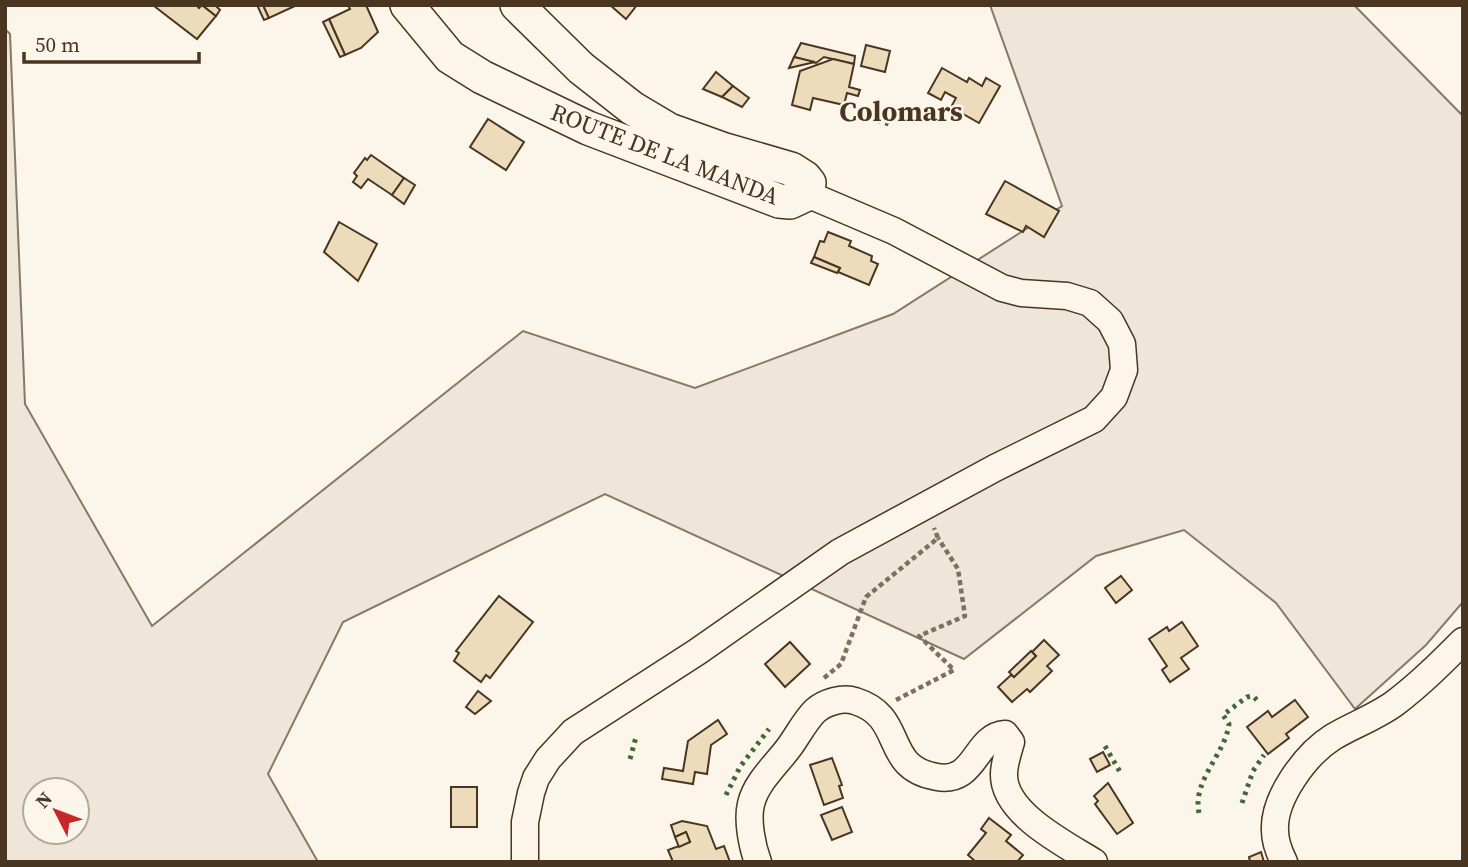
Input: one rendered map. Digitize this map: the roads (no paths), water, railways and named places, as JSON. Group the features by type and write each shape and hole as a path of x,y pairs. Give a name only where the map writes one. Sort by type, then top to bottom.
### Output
{"main road":[{"name":"ROUTE DE LA MANDA","path":"407,5 450,57 482,77 538,105 588,128 779,201 790,202 807,194 809,183 805,177 791,169 669,130 632,108 581,68 517,5"}],"street":[{"path":"525,862 525,822 536,778 548,759 573,732 697,652 840,552 995,468 1094,419 1114,397 1124,370 1122,344 1110,321 1090,303 1067,296 1021,293 1002,288 894,231 807,194"},
{"path":"1284,862 1275,833 1276,814 1286,789 1308,759 1330,739 1392,705 1432,673 1463,641"},
{"path":"758,862 750,820 752,799 817,710 835,701 850,700 864,704 886,720 903,760 919,772 938,777 962,773 991,739 1005,734 1011,742 1003,773 1006,789 1018,809 1051,836 1094,862"}],"district":[{"name":"Colomars","path":"901,111"}]}
